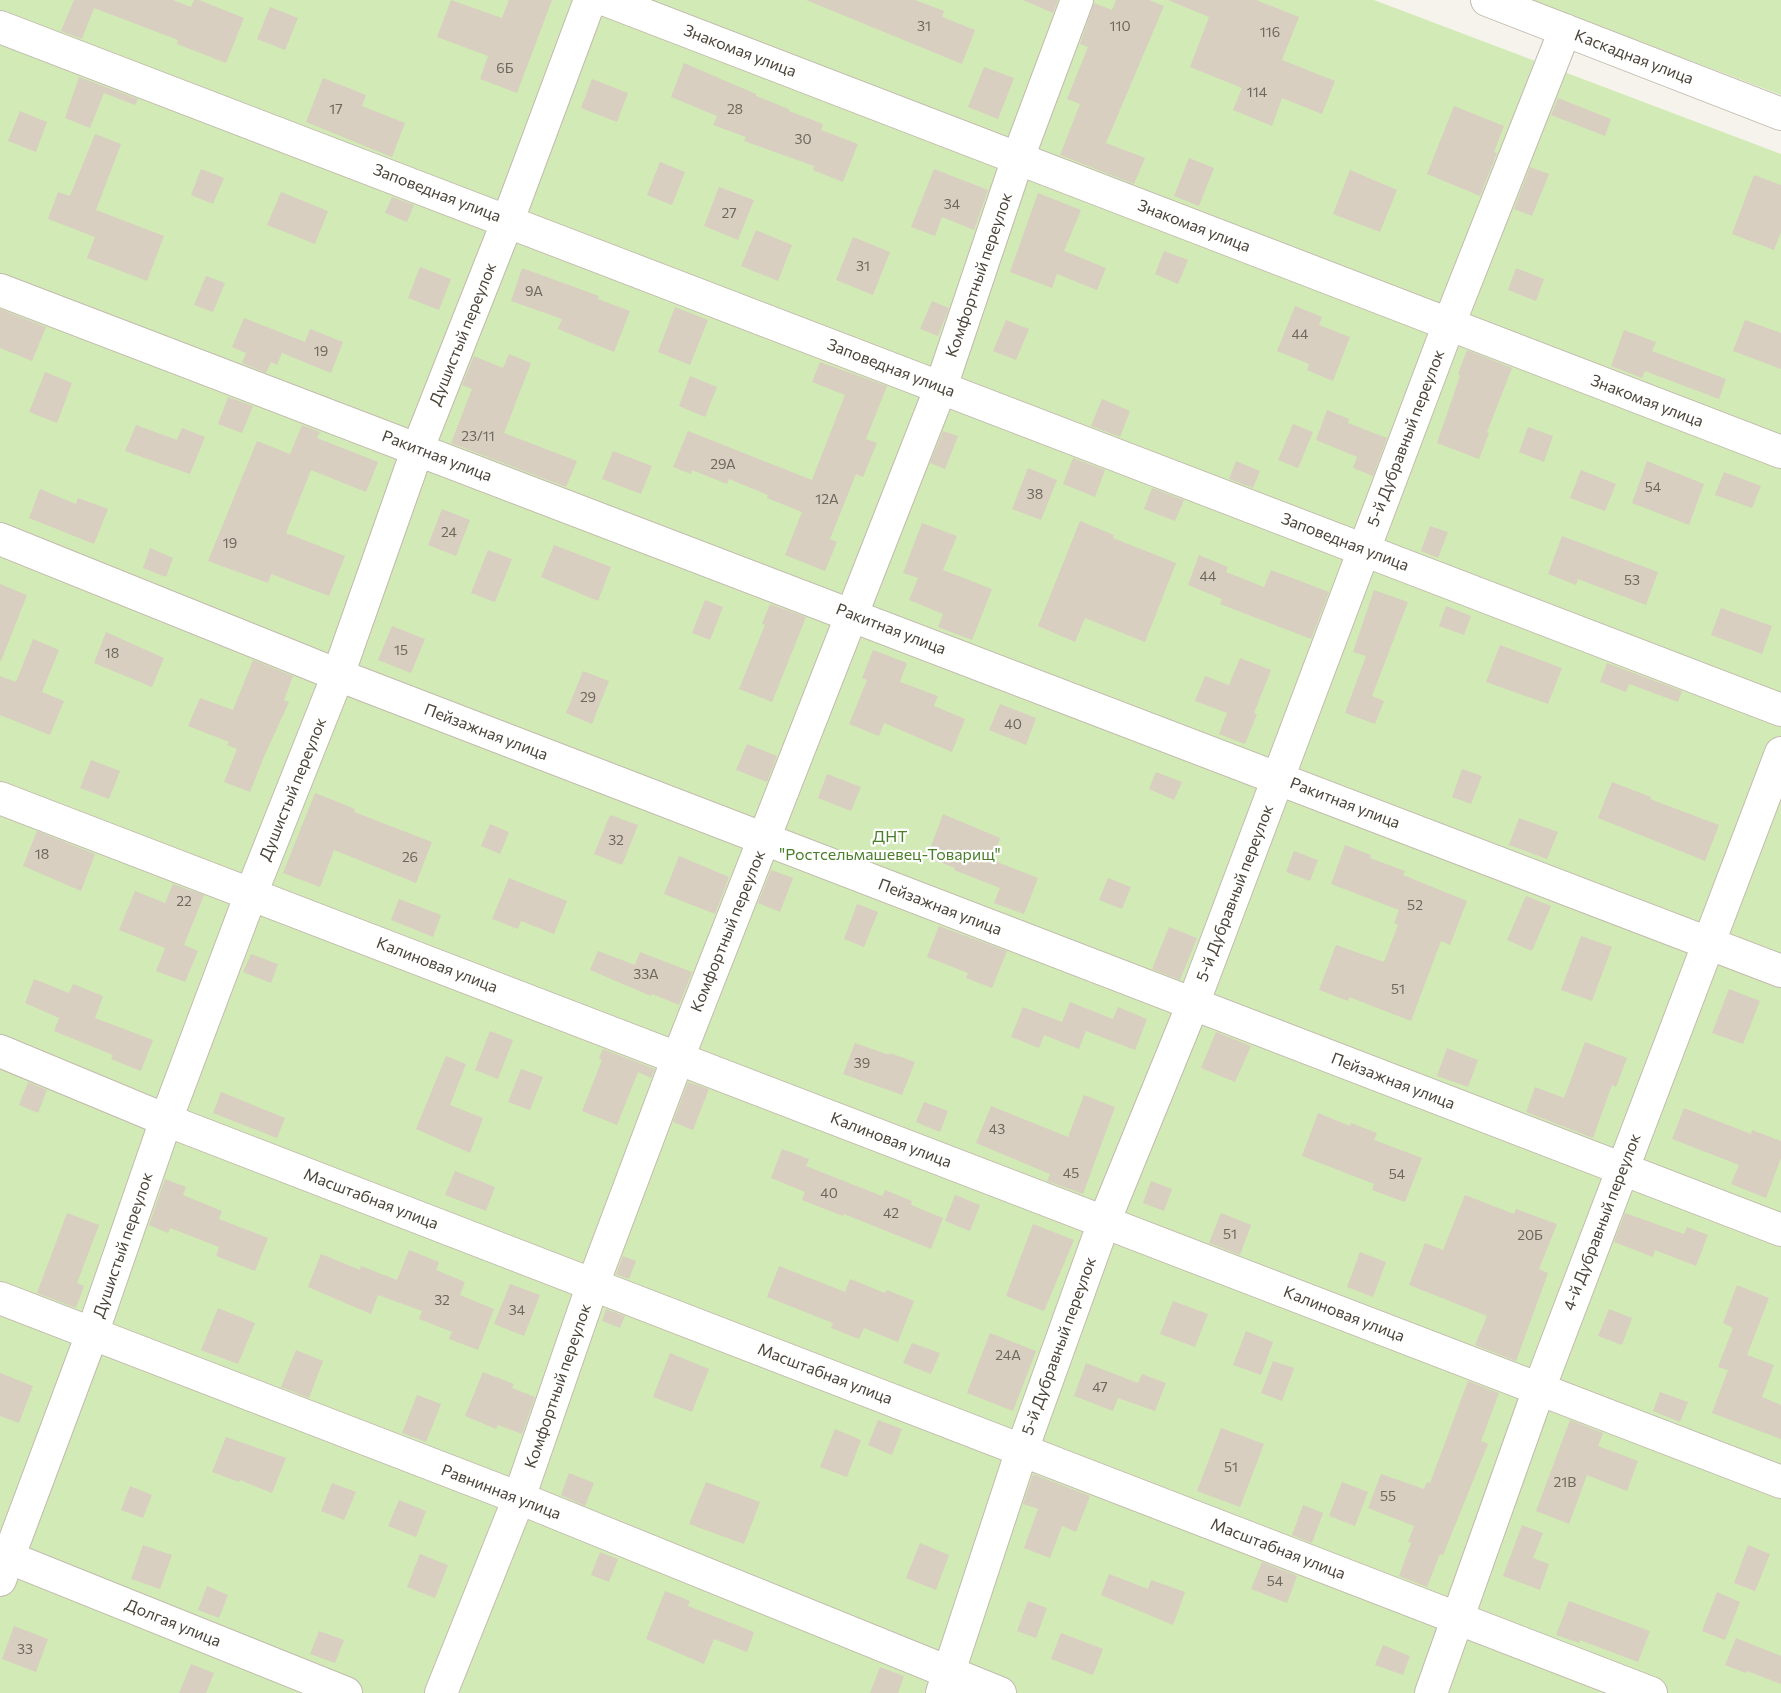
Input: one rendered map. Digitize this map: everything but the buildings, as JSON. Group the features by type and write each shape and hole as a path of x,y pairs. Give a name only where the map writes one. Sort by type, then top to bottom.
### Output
{"street":[{"name":"Душистый переулок","path":"2,1563 92,1334 166,1120 251,894 338,675 418,448 508,220 590,0"},
{"name":"Знакомая улица","path":"606,0 1781,452"},
{"name":"Комфортный переулок","path":"441,1693 519,1498 593,1284 678,1058 941,387 1018,158 1077,0"},
{"name":"Каскадная улица","path":"1487,0 1781,114"},
{"name":"Заповедная улица","path":"0,27 1781,710"},
{"name":"5-й Дубравный переулок","path":"945,1683 1022,1450 1104,1222 1193,1004 1449,324 1565,30"},
{"name":"Ракитная улица","path":"0,290 1781,971"},
{"name":"Пейзажная улица","path":"0,539 338,675 1781,1230"},
{"name":"4-й Дубравный переулок","path":"1431,1693 1539,1389 1707,942 1781,753"},
{"name":"Калиновая улица","path":"0,798 1781,1482"},
{"name":"Масштабная улица","path":"0,1051 166,1120 1651,1693"},
{"name":"Равнинная улица","path":"0,1298 519,1498 945,1683 1000,1693"},
{"name":"Долгая улица","path":"2,1563 346,1693"}],"green space":[{"name":"ДНТ \"Ростсельмашевец-Товарищ\"","path":"0,0 1374,0 1781,154 1781,1693 0,1693"},
{"path":"1531,0 1781,0 1781,95"}]}
